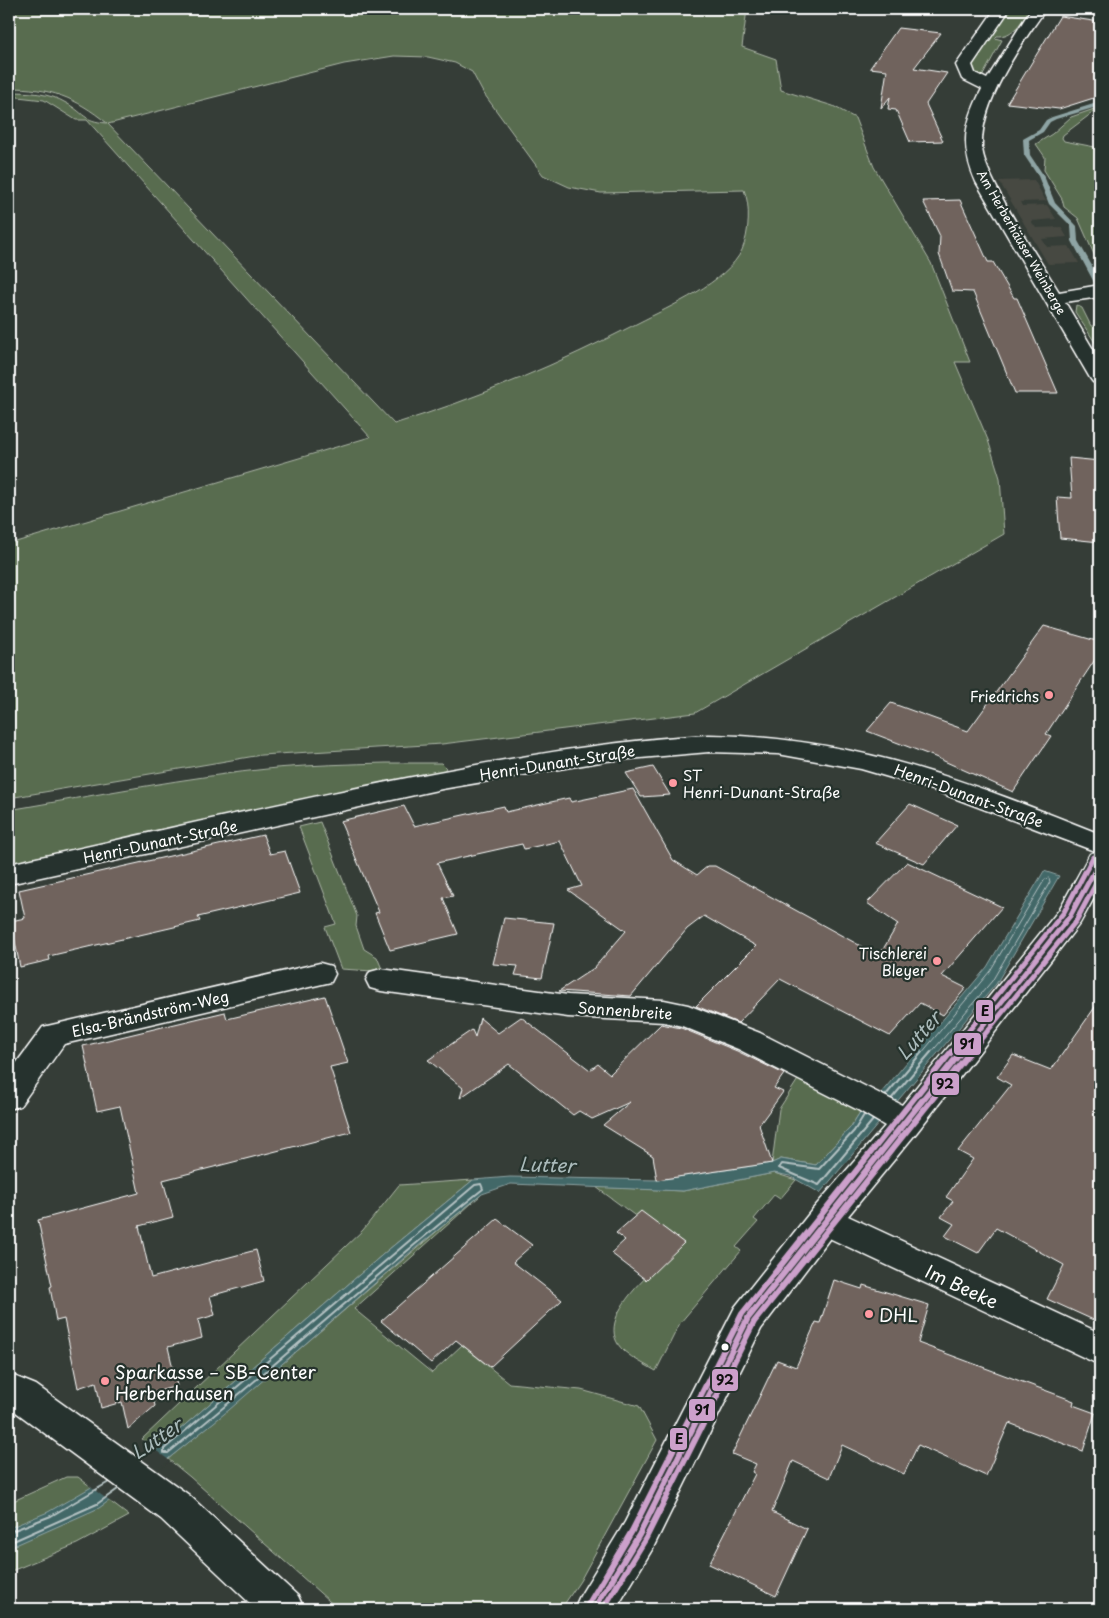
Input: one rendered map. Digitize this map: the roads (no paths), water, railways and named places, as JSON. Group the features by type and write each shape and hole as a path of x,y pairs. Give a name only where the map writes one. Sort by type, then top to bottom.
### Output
{"street":[{"path":"992,87 968,76 964,65 1002,9"},
{"name":"Am Herberhäuser Weinberge","path":"1038,9 1008,53 992,87 976,125 974,157 985,182 1055,298 1100,378"},
{"path":"1055,298 1100,291"},
{"name":"Henri-Dunant-Straße","path":"9,874 448,779 643,749 720,743 780,746 885,765 984,798 1100,844"},
{"path":"594,1609 638,1535 748,1318 824,1220 887,1112 1070,916 1100,861"},
{"name":"Elsa-Brändström-Weg","path":"9,1097 54,1035 320,974"},
{"name":"Sonnenbreite","path":"381,980 568,1006 664,1011 688,1016 749,1042 887,1112"},
{"name":"Im Beeke","path":"824,1220 1100,1350"},
{"path":"9,1390 22,1396 110,1458 175,1507 284,1609"}],"water":[{"path":"1044,871 1059,876 996,984 820,1193 790,1176 774,1173 683,1191 511,1184 482,1194 412,1251 229,1410 168,1459 99,1508 9,1548 9,1528 48,1512 156,1450 388,1250 473,1180 510,1177 657,1180 772,1163 781,1159 816,1165 850,1128 862,1109 881,1093 987,967"}],"waterway":[{"name":"Lutter","path":"1100,104 1054,118 1048,121 1041,131 1026,139 1027,155 1041,176 1052,204 1074,226 1075,241 1100,286"}],"place":[{"name":"Friedrichs","path":"1049,695"},
{"name":"ST Henri-Dunant-Straße","path":"673,783"},
{"name":"Tischlerei Bleyer","path":"937,961"},
{"name":"DHL","path":"869,1314"},
{"name":"Sparkasse – SB-Center Herberhausen","path":"105,1381"}]}
